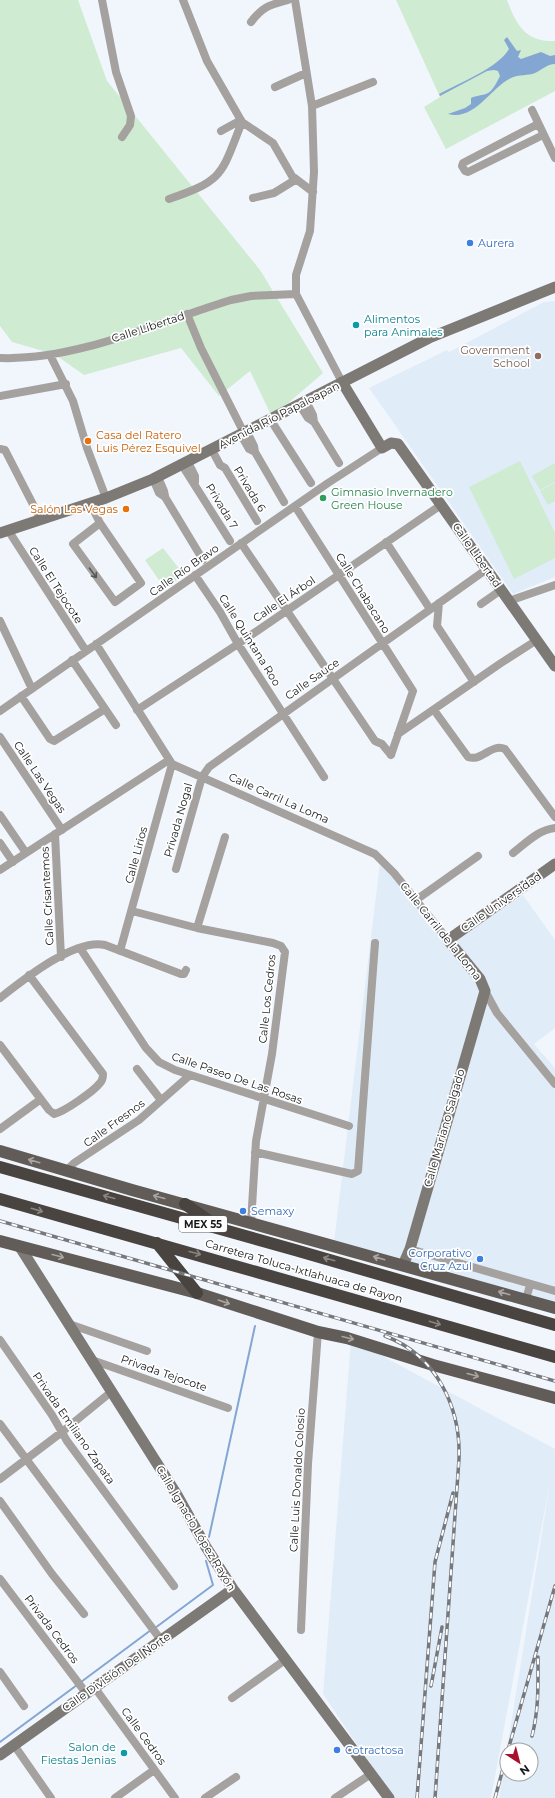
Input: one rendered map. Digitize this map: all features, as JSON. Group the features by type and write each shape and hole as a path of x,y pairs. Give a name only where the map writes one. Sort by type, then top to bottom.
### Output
{"highway":[{"name":"Carretera Toluca-Ixtlahuaca de Rayon","path":"0,1167 555,1325"},
{"name":"Carretera Toluca-Ixtlahuaca de Rayon","path":"0,1198 555,1358"},
{"path":"185,1204 221,1229"},
{"path":"157,1243 197,1293"}],"main road":[{"name":"Avenida Río Papaloapan","path":"4,532 90,504 155,478 441,333 555,287"},
{"path":"342,382 382,448"},
{"name":"Calle Libertad","path":"382,448 390,443 398,444 555,666"},
{"name":"Calle Universidad","path":"448,940 555,864"},
{"name":"Calle Carril de la Loma","path":"448,940 480,979 485,991"},
{"name":"Calle Mariano Salgado","path":"404,1265 410,1249 485,991"},
{"path":"0,1151 555,1308"},
{"path":"0,1241 197,1293 318,1332 347,1338 433,1365 555,1398"},
{"name":"Calle Ignacio López Rayón","path":"20,1246 72,1325 111,1392 177,1495 206,1547 233,1589 389,1798"},
{"name":"Calle División Del Norte","path":"0,1756 159,1637 233,1589"}],"street":[{"path":"102,0 116,72 131,116 130,125 122,137"},
{"path":"183,0 207,61 242,121 273,143 296,180 313,192"},
{"path":"251,22 259,11 264,8 288,0"},
{"path":"295,0 312,106 314,142 313,192 310,231 296,275 296,294 342,382"},
{"path":"275,87 306,73"},
{"path":"312,106 373,82"},
{"path":"532,110 555,158"},
{"path":"221,132 242,121"},
{"path":"169,199 198,189 218,175 225,165 242,121"},
{"path":"538,124 463,163 462,166 465,171 468,172 543,135"},
{"path":"253,198 274,193 296,180"},
{"name":"Calle Libertad","path":"0,358 20,359 50,355 86,347 231,300 251,296 296,294"},
{"path":"187,314 201,348 244,433 254,446 255,452 284,502"},
{"path":"50,355 66,384 73,401 90,456 106,498"},
{"path":"0,396 66,384"},
{"path":"303,402 313,415 314,422 339,463"},
{"path":"273,418 283,432 283,438 311,483"},
{"name":"Calle Río Bravo","path":"0,711 241,543 382,448"},
{"path":"0,449 5,450 41,520"},
{"name":"Privada 6","path":"214,449 225,462 225,468 257,521"},
{"name":"Privada 7","path":"185,464 195,476 195,482 230,541"},
{"path":"155,478 203,560"},
{"path":"90,504 100,523 141,583 115,602 73,544 74,541 100,523"},
{"name":"Calle El Árbol","path":"137,710 287,611 441,505"},
{"name":"Calle Chabacano","path":"295,506 413,691 398,734"},
{"name":"Calle El Tejocote","path":"4,532 86,651"},
{"path":"386,542 430,609"},
{"path":"241,543 375,741 382,744 391,755 398,734 537,640"},
{"name":"Calle Sauce","path":"202,777 208,767 487,569"},
{"name":"Calle Quintana Roo","path":"195,575 324,777"},
{"path":"509,601 555,585"},
{"path":"481,604 501,590"},
{"path":"439,603 437,626 474,682"},
{"path":"0,621 32,689"},
{"path":"0,870 171,762 96,644"},
{"path":"72,660 116,725"},
{"path":"21,696 52,741 57,740 105,708"},
{"path":"434,710 468,757 479,757 499,747 505,748 555,816"},
{"name":"Calle Las Vegas","path":"0,737 59,832"},
{"name":"Calle Carril La Loma","path":"171,762 202,777 364,847 380,857"},
{"name":"Calle Lirios","path":"120,951 171,762"},
{"name":"Privada Nogal","path":"176,869 202,777"},
{"path":"0,815 26,853"},
{"path":"513,853 538,834 548,829 555,828"},
{"name":"Calle Crisantemos","path":"59,832 60,957"},
{"path":"197,928 225,837"},
{"path":"0,843 13,862"},
{"path":"416,900 478,856"},
{"name":"Calle Carril de la Loma","path":"380,857 448,940"},
{"name":"Calle Los Cedros","path":"132,910 197,928 273,943 280,946 285,952 274,1039 255,1156 251,1223"},
{"path":"255,1156 352,1174 358,1172 375,943"},
{"path":"0,998 29,975 60,957 80,948 96,944 120,951 181,974 184,974 186,970"},
{"name":"Calle Paseo De Las Rosas","path":"80,948 154,1058 166,1066 264,1100 349,1126"},
{"path":"0,1045 49,1110 54,1114 60,1112 99,1085 103,1077 100,1070 29,975"},
{"name":"Calle Carril de la Loma","path":"485,991 497,1013 555,1084"},
{"path":"137,1069 161,1100"},
{"name":"Calle Fresnos","path":"67,1170 74,1163 132,1126 190,1075"},
{"path":"0,1129 41,1099"},
{"path":"410,1249 555,1292"},
{"path":"526,1299 530,1284"},
{"path":"72,1325 147,1351"},
{"name":"Calle Luis Donaldo Colosio","path":"301,1630 306,1494 318,1332"},
{"name":"Privada Emiliano Zapata","path":"0,1340 67,1441 174,1586"},
{"name":"Privada Tejocote","path":"92,1360 228,1408"},
{"path":"0,1479 62,1432 111,1392"},
{"path":"0,1424 159,1637"},
{"path":"0,1501 52,1574 84,1614"},
{"name":"Privada Cedros","path":"0,1579 78,1682 88,1690"},
{"path":"232,1698 285,1660"},
{"path":"0,1672 24,1706"},
{"name":"Calle Cedros","path":"88,1690 154,1770 175,1798"},
{"path":"14,1745 51,1798"},
{"path":"115,1798 154,1770"},
{"path":"335,1798 371,1774"},
{"path":"205,1798 236,1777"}],"shaded area":[{"path":"555,301 555,577 513,594 369,388 447,350 449,352 544,302"},
{"path":"381,854 446,945 523,895 555,940 555,1028 534,1044 555,1068 555,1305 334,1242"},
{"path":"351,1339 555,1449 555,1798 499,1798 502,1782 539,1782 539,1742 508,1742 551,1477 501,1742 499,1742 499,1755 491,1798 393,1798 323,1694"}],"green space":[{"path":"0,0 78,0 107,81 260,270 323,373 272,417 250,371 219,396 181,348 84,375 54,354 12,342 0,326"},
{"path":"396,0 507,0 514,17 523,30 536,38 545,41 555,41 555,91 446,149 424,107 440,97"},
{"path":"520,461 555,533 555,558 514,579 469,487"},
{"path":"555,463 555,482 540,490 532,476"},
{"path":"555,483 555,501 548,505 540,491"},
{"path":"163,548 184,575 165,589 145,560"}],"water":[{"path":"507,37 517,51 521,50 518,57 521,59 541,52 550,56 555,55 555,64 547,66 532,74 511,78 466,113 458,115 448,114 465,108 471,104 471,98 490,92 500,76 498,71 487,71 440,96 439,94 487,69 504,56 509,49 504,40"}],"waterway":[{"path":"209,1537 255,1326"},
{"path":"155,1628 213,1585 206,1561"},
{"path":"81,1682 151,1630"},
{"path":"0,1742 77,1685"}],"railway":[{"path":"0,1221 555,1381"},
{"path":"385,1336 403,1345 418,1356 442,1385 450,1402 458,1440 459,1459 435,1798"},
{"path":"417,1798 435,1562 453,1493"},
{"path":"510,1742 555,1586"},
{"path":"431,1686 442,1627"},
{"path":"532,1736 537,1706 538,1657"},
{"path":"495,1798 499,1782"}],"place":[{"name":"Aurera","path":"470,243"},
{"name":"Alimentos para Animales","path":"356,325"},
{"name":"Government School","path":"538,356"},
{"name":"Casa del Ratero Luis Pérez Esquivel","path":"88,441"},
{"name":"Gimnasio Invernadero Green House","path":"323,498"},
{"name":"Salón Las Vegas","path":"126,509"},
{"name":"Semaxy","path":"243,1211"},
{"name":"Corporativo Cruz Azul","path":"480,1259"},
{"name":"Cotractosa","path":"337,1750"},
{"name":"Salon de Fiestas Jenias","path":"124,1753"}]}
